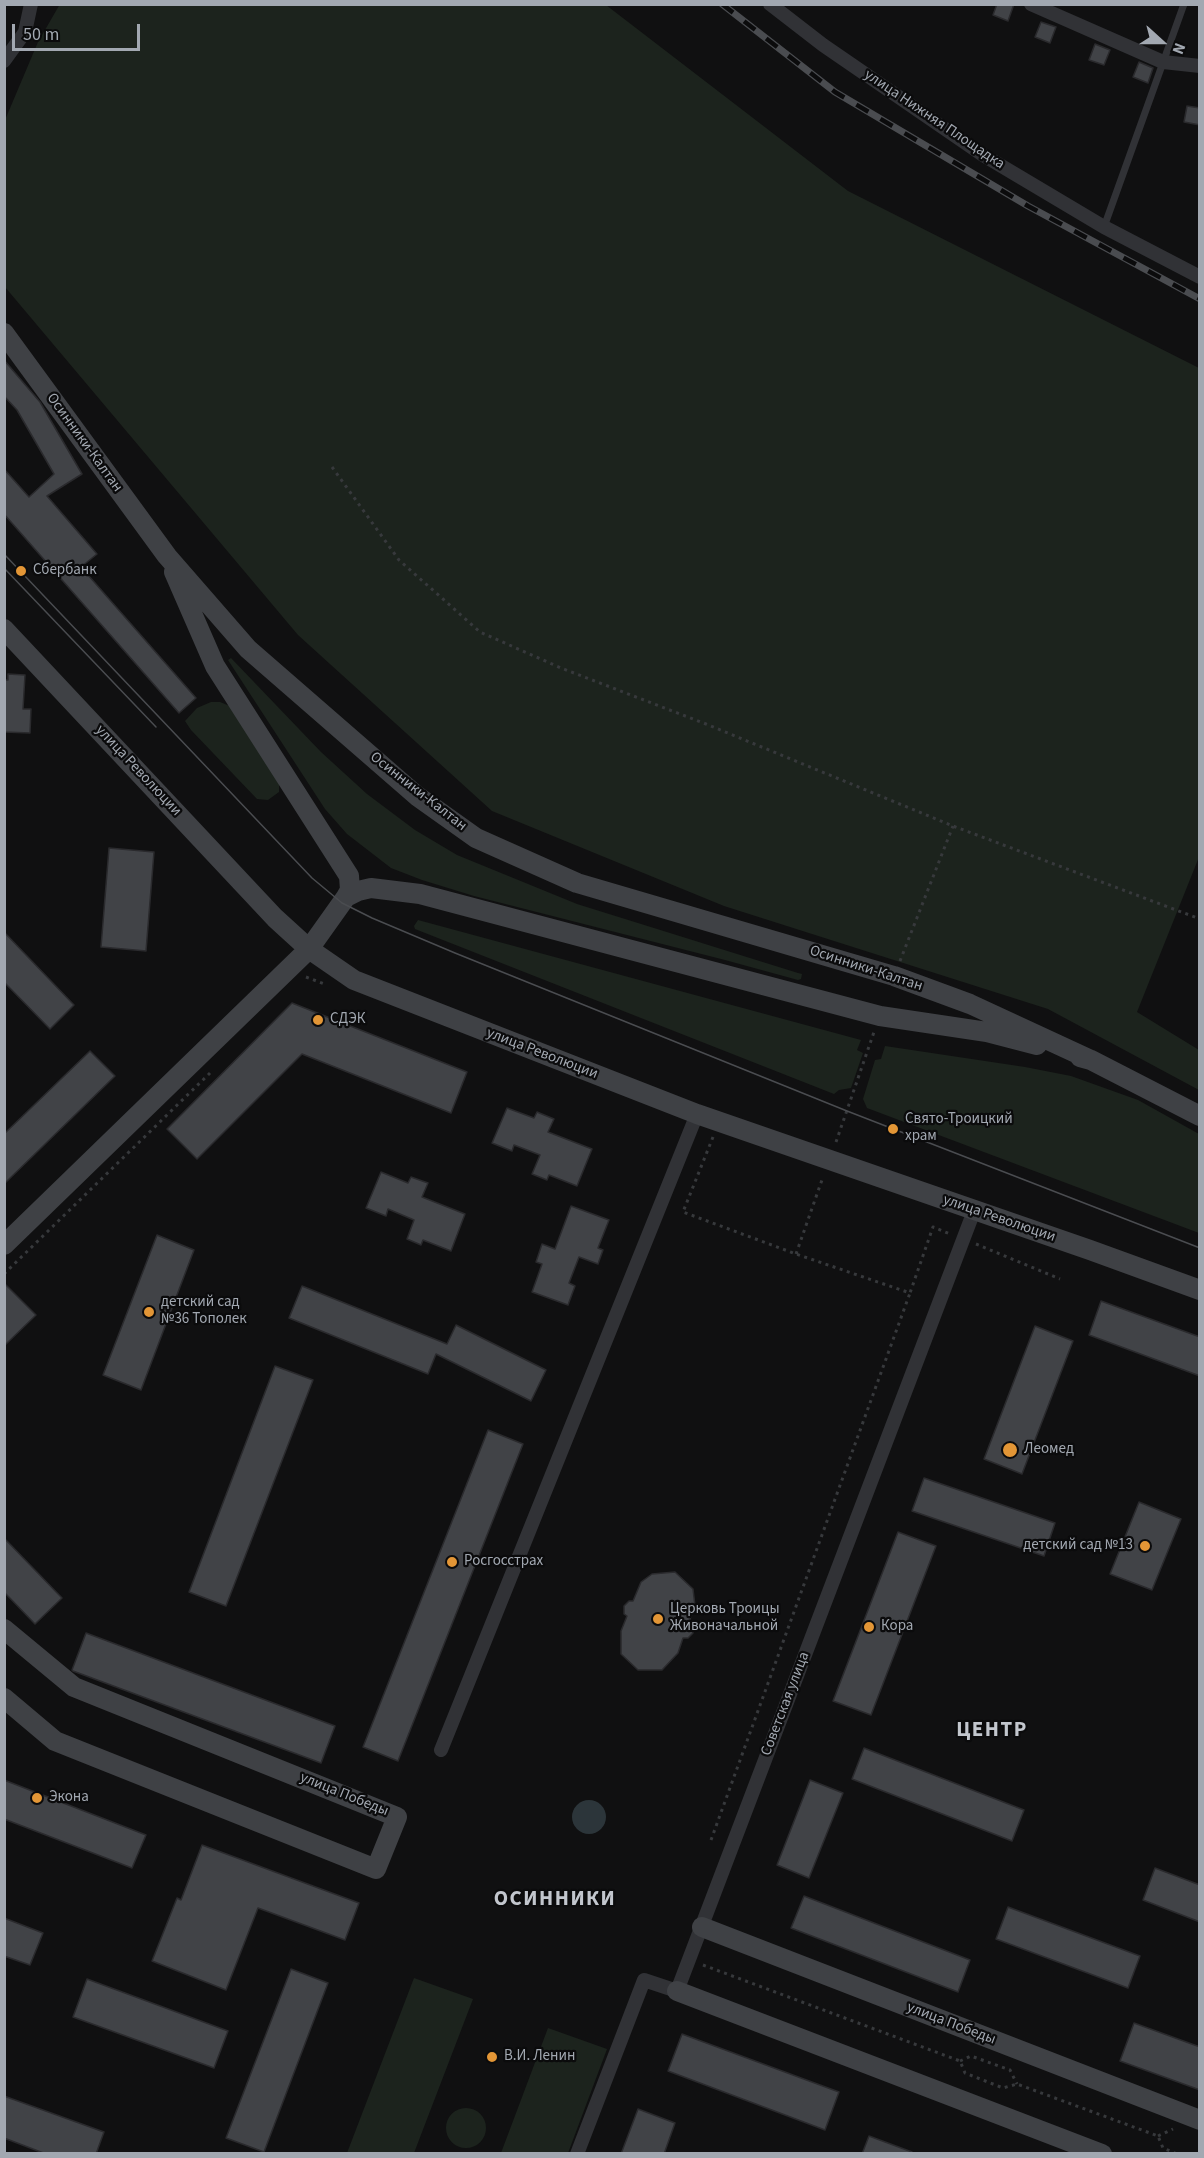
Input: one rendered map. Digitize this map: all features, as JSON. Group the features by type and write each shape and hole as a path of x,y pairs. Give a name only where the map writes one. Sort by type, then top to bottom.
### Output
{"street":[{"path":"4,62 24,32 32,4"},
{"name":"улица Нижняя Площадка","path":"770,4 824,45 983,155 1104,227 1200,278"},
{"path":"1031,4 1163,62 1200,66"},
{"name":"Осинники-Калтан","path":"4,333 167,556 248,649 417,796 476,838 578,883 894,976 970,1004 1091,1060"},
{"path":"4,1245 309,949 350,890 349,876 215,666 167,556"},
{"name":"улица Революции","path":"4,629 275,918 309,949 354,980 695,1120 830,1159 1200,1290"},
{"path":"346,897 371,888 420,894 880,1016 987,1032 1091,1060 1200,1116"},
{"path":"441,1750 695,1120"},
{"name":"Советская улица","path":"677,1991 974,1211"},
{"name":"улица Победы","path":"4,1629 74,1687 397,1817 376,1869 55,1741 4,1698"},
{"path":"4,1709 25,1716"},
{"name":"улица Победы","path":"702,1927 1200,2120"},
{"path":"577,2154 644,1980 1102,2154"}],"lane":[{"path":"1104,227 1184,4"}],"path":[{"path":"332,467 399,560 480,632 561,668 706,724 953,826 1200,919"},
{"path":"894,976 953,826"},
{"path":"305,977 337,989"},
{"path":"796,1254 880,1016"},
{"path":"4,1274 217,1066"},
{"path":"695,1120 715,1132 683,1212 910,1293"},
{"path":"711,1840 933,1227 1060,1279"},
{"path":"689,1960 960,2061 971,2056 1010,2070 1017,2084"},
{"path":"960,2061 964,2073 1003,2088 1017,2084 1158,2136 1172,2129 1181,2132"},
{"path":"1158,2136 1162,2148 1177,2154"}],"shaded area":[{"path":"60,4 606,5 848,191 1199,368 1199,857 1137,1012 1199,1050 1199,1090 1048,1009 724,906 492,811 298,635 5,287 5,120 38,42"},
{"path":"231,658 321,752 367,794 415,830 457,855 577,904 802,974 801,979 474,896 391,868 347,834 325,809 228,660"},
{"path":"211,702 220,702 237,709 279,776 279,792 268,800 257,799 185,721 197,708"},
{"path":"418,920 861,1040 857,1050 863,1053 851,1088 839,1090 834,1094 415,929 414,926"},
{"path":"885,1046 1071,1076 1138,1100 1199,1134 1199,1233 867,1108 863,1099 875,1060 881,1059"},
{"path":"589,1800 601,1805 606,1817 601,1829 589,1834 577,1829 572,1817 577,1805"},
{"path":"414,1978 473,1999 414,2153 347,2153"},
{"path":"548,2028 607,2049 568,2153 501,2153"},
{"path":"466,2108 474,2109 480,2114 485,2120 485,2136 480,2142 474,2147 466,2148 458,2147 452,2142 447,2136 446,2128 447,2120 452,2114 458,2109"}],"building":[{"path":"997,4 1014,4 1008,21 993,15"},
{"path":"1041,22 1056,27 1050,43 1035,37"},
{"path":"1095,44 1110,50 1104,65 1089,60"},
{"path":"1139,62 1153,68 1148,83 1133,77"},
{"path":"1187,106 1200,108 1200,125 1184,122"},
{"path":"4,360 40,402 82,474 47,496 97,554 81,567 196,698 179,713 4,514 4,469 29,497 54,474 17,410 4,396"},
{"path":"8,674 25,675 23,709 31,709 30,733 4,732 4,680 8,680"},
{"path":"109,848 154,852 146,951 101,947"},
{"path":"4,932 74,1005 50,1029 4,982"},
{"path":"292,1003 467,1072 451,1113 302,1054 197,1159 167,1129"},
{"path":"90,1051 115,1076 4,1184 4,1134"},
{"path":"507,1108 534,1118 537,1112 554,1119 548,1132 592,1149 577,1186 549,1175 547,1180 532,1174 540,1155 514,1145 512,1151 492,1143"},
{"path":"381,1172 408,1183 411,1177 428,1183 422,1197 465,1214 451,1251 423,1240 421,1245 407,1239 414,1220 388,1209 386,1216 366,1208"},
{"path":"571,1206 609,1220 598,1248 603,1250 598,1264 579,1257 569,1283 575,1286 568,1305 532,1292 542,1264 536,1262 542,1244 555,1249"},
{"name":"детский сад №36 Тополек","path":"157,1235 194,1250 141,1390 103,1375"},
{"path":"4,1283 36,1315 4,1346"},
{"path":"302,1286 447,1344 456,1325 546,1370 531,1401 436,1354 428,1374 289,1318"},
{"path":"1101,1301 1200,1337 1200,1376 1089,1335"},
{"path":"1035,1326 1073,1341 1022,1474 984,1459"},
{"path":"275,1366 313,1380 226,1606 189,1592"},
{"path":"488,1430 523,1444 398,1761 363,1747"},
{"path":"924,1478 1055,1523 1044,1556 912,1511"},
{"name":"детский сад №13","path":"1139,1502 1181,1519 1152,1590 1110,1574"},
{"path":"898,1532 936,1546 871,1715 833,1701"},
{"path":"4,1538 62,1598 35,1624 4,1592"},
{"name":"Церковь Троицы Живоначальной","path":"675,1572 693,1589 695,1606 689,1622 693,1625 693,1633 688,1638 683,1638 678,1653 662,1670 638,1670 621,1654 621,1631 627,1616 624,1614 624,1606 629,1601 633,1601 641,1582 652,1574"},
{"path":"86,1633 335,1726 321,1763 73,1671"},
{"path":"864,1748 1024,1810 1012,1841 852,1779"},
{"path":"4,1780 146,1835 132,1868 4,1819"},
{"path":"810,1780 843,1793 809,1878 777,1865"},
{"path":"202,1845 359,1903 345,1940 258,1908 226,1990 152,1961 177,1898 181,1900"},
{"path":"1155,1868 1200,1885 1200,1922 1143,1900"},
{"path":"804,1896 970,1960 958,1992 791,1928"},
{"path":"1008,1907 1140,1956 1128,1988 996,1939"},
{"path":"4,1918 43,1933 30,1965 4,1956"},
{"path":"291,1969 328,1983 264,2152 226,2138"},
{"path":"87,1979 228,2031 214,2068 73,2017"},
{"path":"1134,2023 1200,2047 1200,2090 1120,2061"},
{"path":"682,2034 839,2092 825,2130 668,2071"},
{"path":"4,2096 104,2132 96,2154 46,2154 4,2138"},
{"path":"638,2109 675,2123 664,2154 621,2154"},
{"path":"869,2136 912,2152 912,2154 862,2154"}],"tram line":[{"path":"4,554 312,878 342,903 455,953 847,1111 1200,1248"},
{"path":"4,568 156,727"}],"railway":[{"path":"722,4 835,92 1028,206 1200,299"}],"place":[{"name":"Сбербанк","path":"21,571"},
{"name":"СДЭК","path":"318,1020"},
{"name":"Свято-Троицкий храм","path":"893,1129"},
{"name":"детский сад №36 Тополек","path":"149,1312"},
{"name":"Леомед","path":"1010,1450"},
{"name":"детский сад №13","path":"1145,1546"},
{"name":"Росгосстрах","path":"452,1562"},
{"name":"Церковь Троицы Живоначальной","path":"658,1619"},
{"name":"Кора","path":"869,1627"},
{"name":"Экона","path":"37,1798"},
{"name":"В.И. Ленин","path":"492,2057"}],"district":[{"name":"ЦЕНТР","path":"992,1731"},
{"name":"ОСИННИКИ","path":"555,1900"}]}
